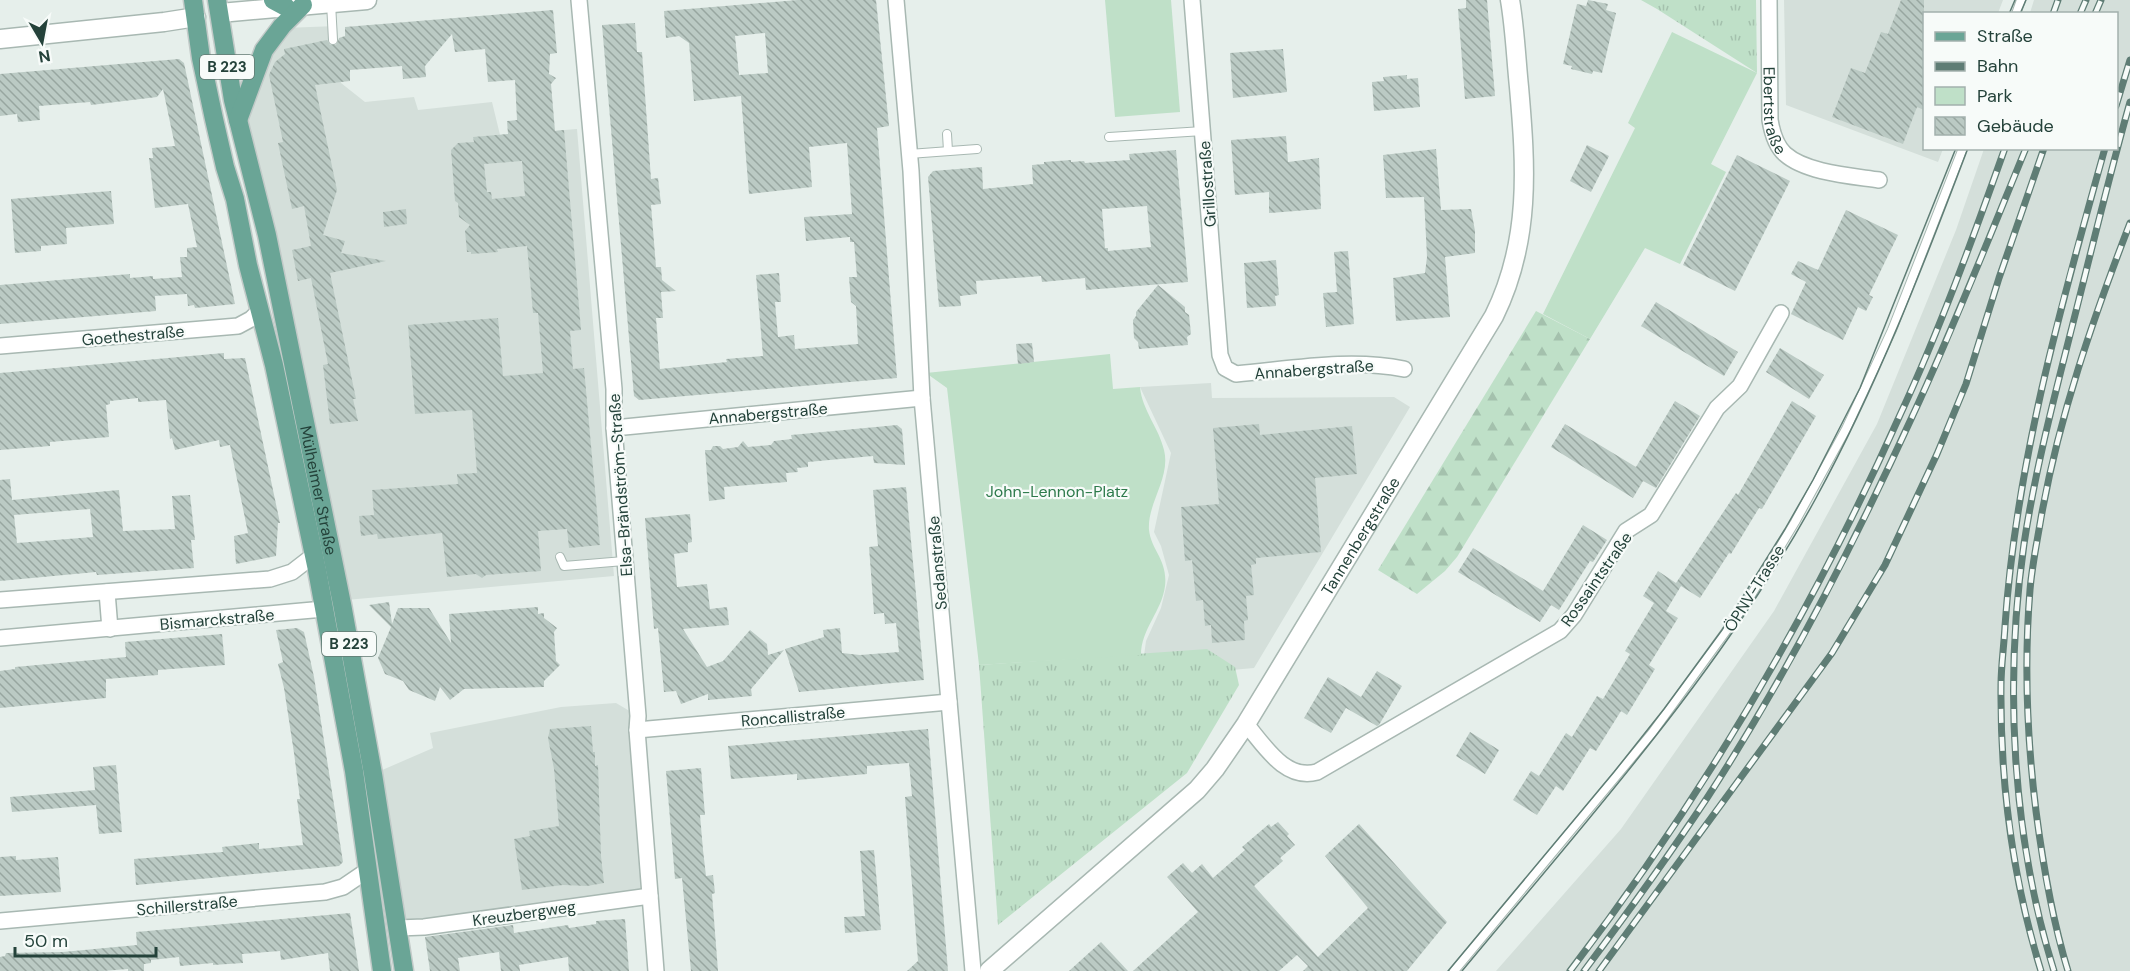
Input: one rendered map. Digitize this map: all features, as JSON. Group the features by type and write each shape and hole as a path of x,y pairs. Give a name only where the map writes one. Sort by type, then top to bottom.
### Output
{"main road":[{"path":"238,120 264,50 282,26 287,4"},
{"path":"194,8 218,7"},
{"name":"Mülheimer Straße","path":"218,7 224,52 238,120 267,235 336,570 373,774 404,971"},
{"name":"Mülheimer Straße","path":"194,8 201,58 214,119 225,166 236,199 243,244 287,421 314,555 352,760 382,971"}],"street":[{"path":"218,7 367,0"},
{"name":"Elsa-Brändström-Straße","path":"579,0 614,389 614,428 656,971"},
{"name":"Sedanstraße","path":"896,0 909,154 922,398 973,971"},
{"name":"Grillostraße","path":"1192,0 1220,355 1225,368"},
{"name":"Ebertstraße","path":"1769,0 1770,120 1778,144 1793,160 1825,172 1879,180"},
{"name":"Tannenbergstraße","path":"989,971 1197,790 1215,769 1246,724 1501,301 1520,237 1524,202 1513,4"},
{"path":"0,39 164,22 194,8"},
{"name":"Goethestraße","path":"0,346 238,326 260,310"},
{"name":"Rossaintstraße","path":"1246,724 1288,769 1305,773 1317,772 1560,631 1575,615 1626,531 1651,515 1717,408 1740,386 1781,313"},
{"name":"Annabergstraße","path":"1225,368 1236,374 1355,363 1382,364 1404,369"},
{"name":"Annabergstraße","path":"614,428 922,398"},
{"path":"0,600 278,578 291,572 314,555"},
{"path":"107,592 110,629"},
{"name":"Bismarckstraße","path":"0,638 324,609"},
{"name":"Roncallistraße","path":"637,730 949,702"},
{"name":"Schillerstraße","path":"0,921 316,894 343,887 368,870"},
{"name":"Kreuzbergweg","path":"398,928 424,927 650,896"}],"lane":[{"path":"331,3 333,40"},
{"path":"1109,138 1203,130"},
{"path":"947,134 948,151"},
{"path":"909,154 977,149"},
{"name":"ÖPNV-Trasse","path":"1454,971 1652,733 1745,605 1795,522 1846,429 1892,330 1962,150"},
{"path":"560,557 564,566 624,561"}],"shaded area":[{"path":"1784,0 2003,0 1998,12 1923,12 1923,150 1943,150 1938,162 1786,105"},
{"path":"2034,0 2130,0 2130,971 1496,971 1621,829 1774,611 1877,424 1956,230 1984,150 2118,150 2118,12 2030,12"},
{"path":"337,26 341,83 365,102 414,97 418,110 492,102 500,135 577,129 614,576 346,600 248,118 266,54 284,28"},
{"path":"1211,383 1212,398 1394,397 1410,407 1254,668 1141,678 1146,641 1161,608 1169,575 1161,546 1154,532 1171,453 1140,387"},
{"path":"616,703 638,716 650,896 398,928 373,774 433,748 430,733 561,707"}],"green space":[{"path":"1105,0 1171,0 1180,112 1115,117"},
{"path":"1641,0 1756,0 1757,73 1657,9"},
{"path":"1672,32 1757,73 1711,164 1726,172 1680,264 1645,248 1590,339 1543,314 1635,128 1628,123"},
{"path":"1536,311 1590,339 1457,557 1445,571 1417,594 1378,570"},
{"name":"John-Lennon-Platz","path":"1110,354 1113,389 1140,387 1144,403 1164,450 1164,471 1151,510 1149,530 1164,569 1165,586 1160,604 1144,637 1141,655 979,665 947,388 926,373"},
{"path":"1207,649 1235,667 1239,685 1187,773 998,925 979,665"}],"building":[{"path":"798,0 876,0 889,126 877,128 897,378 639,400 634,396 602,25 635,23 637,52 642,52 651,179 658,178 661,204 651,205 656,267 661,267 662,280 676,291 661,292 663,318 656,318 660,369 763,356 756,275 779,273 781,302 775,302 778,337 794,335 795,349 858,344 856,306 851,302 849,277 857,277 854,242 850,242 850,237 806,241 804,217 852,214 847,143 809,147 812,187 749,194 741,96 694,101 689,43 679,36 666,38 664,11","holes":["765,33 768,73 739,75 735,36"]},
{"path":"1466,0 1487,0 1495,96 1465,99 1458,9 1466,8"},
{"path":"1588,0 1608,4 1606,10 1616,13 1602,73 1593,71 1592,74 1571,69 1572,66 1563,64 1577,4 1586,6"},
{"path":"1901,0 1924,0 1923,110 1917,107 1903,144 1832,117 1851,68 1865,73 1881,32 1888,34"},
{"path":"553,10 557,53 550,54 549,74 556,78 551,84 555,131 564,130 581,330 570,331 573,369 584,368 600,545 569,548 567,529 538,531 541,571 486,575 482,578 476,574 447,577 442,533 378,539 377,534 361,536 359,516 374,515 372,490 458,484 457,474 477,473 472,410 415,414 408,325 498,318 503,376 543,373 538,313 533,313 527,246 497,249 498,252 471,254 467,252 465,231 470,225 459,217 458,203 455,201 451,150 458,143 474,142 473,137 508,134 507,121 517,120 515,80 488,82 485,49 455,52 452,34 425,66 426,77 403,79 402,66 350,70 350,81 315,85 337,190 323,235 345,241 341,253 386,261 330,273 356,399 353,399 358,421 330,424 323,365 328,364 311,278 298,281 292,250 311,246 304,206 292,209 278,143 283,142 269,75 275,62 285,54 284,49 327,40 330,45 336,45 339,38 345,36 345,27","holes":["522,161 525,196 492,199 491,192 487,192 484,164"]},
{"path":"1283,49 1287,92 1233,98 1230,53"},
{"path":"179,59 184,63 235,304 195,308 194,305 188,306 187,294 155,296 156,311 0,324 0,285 130,274 130,278 182,277 180,257 187,257 187,248 197,247 188,204 155,208 149,158 153,158 152,148 175,146 163,89 157,97 91,105 90,102 39,106 40,120 18,122 17,114 0,116 0,74"},
{"path":"1407,75 1407,79 1418,78 1420,107 1374,111 1372,82 1384,81 1383,77"},
{"path":"1286,136 1288,162 1319,158 1321,209 1269,213 1269,192 1235,195 1231,140"},
{"path":"1587,145 1609,156 1591,192 1570,181"},
{"path":"1436,149 1441,210 1471,209 1475,231 1475,253 1445,257 1450,317 1396,321 1393,278 1425,273 1427,257 1424,197 1386,198 1383,155"},
{"path":"1176,150 1188,282 1086,290 1085,278 1042,282 1041,276 976,281 977,294 960,296 961,306 939,307 928,177 933,171 982,167 983,189 1033,184 1032,165 1044,164 1044,162 1071,160 1071,162 1084,161 1085,163 1130,160 1129,154","holes":["1147,206 1151,247 1108,251 1108,248 1105,248 1102,209"]},
{"path":"1737,155 1790,181 1735,291 1683,265"},
{"path":"111,191 114,224 66,228 67,244 41,246 41,251 15,253 11,199"},
{"path":"406,209 407,224 384,227 383,212"},
{"path":"1846,210 1898,235 1869,295 1873,297 1866,311 1858,307 1843,340 1791,314 1806,282 1791,274 1798,261 1818,270"},
{"path":"1348,251 1354,324 1326,327 1323,293 1337,292 1334,252"},
{"path":"1276,260 1279,295 1275,296 1276,306 1247,308 1244,263"},
{"path":"1158,285 1185,307 1185,312 1189,315 1191,334 1187,337 1188,345 1139,349 1138,342 1134,338 1133,320 1136,312"},
{"path":"1656,302 1738,352 1724,376 1641,326"},
{"path":"1032,343 1034,362 1018,364 1016,344"},
{"path":"1780,348 1824,375 1809,399 1766,372"},
{"path":"224,353 224,359 245,358 280,523 278,523 276,556 236,564 234,536 248,533 230,445 220,447 219,440 175,450 172,438 170,439 166,400 138,402 138,398 110,401 110,404 106,405 109,437 50,442 50,446 0,450 0,373"},
{"path":"1675,401 1700,416 1656,488 1643,481 1633,498 1551,447 1565,424 1636,467"},
{"path":"1792,401 1816,416 1762,509 1759,508 1731,554 1729,553 1700,598 1681,586 1666,611 1678,618 1649,665 1655,669 1627,715 1621,711 1596,751 1590,748 1563,791 1556,786 1537,815 1513,800 1531,771 1539,776 1566,733 1572,737 1597,696 1603,699 1630,654 1625,651 1654,603 1643,596 1658,571 1676,583 1736,493 1738,495"},
{"path":"1259,424 1260,435 1352,426 1357,474 1315,478 1321,552 1256,558 1256,564 1251,565 1254,595 1246,596 1248,620 1244,621 1245,640 1212,643 1211,625 1205,626 1203,600 1196,601 1192,560 1185,561 1181,507 1219,504 1213,428"},
{"path":"897,425 902,429 905,465 874,463 873,456 808,462 808,467 797,468 798,472 786,473 787,482 724,487 725,499 709,501 705,450 711,450 713,446 720,446 723,449 738,447 743,441 748,447 771,445 774,441 792,439 791,435"},
{"path":"10,479 12,500 119,490 123,531 175,529 172,496 190,495 195,540 191,540 194,568 97,575 96,572 0,581 0,480","holes":["90,509 93,537 17,543 14,515"]},
{"path":"906,487 924,680 799,692 785,649 824,637 823,630 840,628 842,653 860,655 899,652 896,623 885,624 884,613 874,614 869,547 878,546 873,490"},
{"path":"690,514 692,542 688,543 688,552 674,554 677,587 707,584 710,609 727,607 729,625 683,629 707,667 723,661 750,630 767,644 768,655 784,650 751,689 752,696 708,700 708,694 681,704 676,691 664,692 658,628 654,629 645,518"},
{"path":"1583,525 1607,540 1593,562 1590,561 1559,610 1551,605 1540,622 1458,572 1473,548 1543,591"},
{"path":"389,602 392,624 398,608 429,608 451,643 449,614 538,607 538,614 544,613 544,618 557,628 554,632 556,661 560,665 544,681 544,687 464,689 450,700 440,687 435,701 409,690 403,681 385,674 378,658 391,627 369,605"},
{"path":"297,628 304,632 314,677 343,862 339,866 136,885 134,859 223,852 222,847 259,843 259,849 303,845 294,753 278,664 283,662 276,630"},
{"path":"222,634 225,665 158,670 158,675 106,679 106,698 0,708 0,671 15,669 15,667 126,657 125,642"},
{"path":"1377,671 1402,686 1379,725 1377,726 1346,708 1331,733 1304,718 1328,677 1361,697"},
{"path":"591,726 595,766 598,765 604,883 522,890 514,839 530,836 529,831 559,826 554,769 548,738 550,729"},
{"path":"928,729 948,971 907,971 918,961 905,797 912,796 909,763 867,766 867,774 797,780 797,774 731,779 728,746"},
{"path":"1470,732 1499,750 1485,774 1456,756"},
{"path":"116,765 122,832 99,834 96,805 12,812 10,797 95,790 93,767"},
{"path":"701,768 705,815 700,815 706,876 713,875 715,893 712,894 718,971 691,971 682,878 675,879 666,771"},
{"path":"1278,822 1295,845 1280,858 1283,861 1254,886 1318,957 1368,908 1325,856 1359,824 1447,922 1407,971 1303,971 1308,966 1297,955 1279,971 1133,971 1198,912 1167,877 1183,863 1192,873 1202,864 1213,878 1245,850 1242,847 1269,824 1271,827"},
{"path":"874,850 881,930 845,933 844,917 865,916 860,851"},
{"path":"16,856 16,860 58,857 61,892 0,896 0,857"},
{"path":"350,913 359,971 330,971 328,953 281,960 280,951 242,954 243,963 180,966 179,957 151,960 151,963 144,964 144,971 128,971 128,969 0,971 0,957 5,956 6,953 63,952 137,945 136,932"},
{"path":"625,919 629,971 569,971 568,957 519,965 520,971 501,971 499,952 458,958 460,971 430,971 425,937 513,925 514,933 568,925 569,928 596,924 596,921"},
{"path":"1101,942 1128,971 1069,971"}],"tram line":[{"path":"2010,12 2015,0"},
{"path":"2021,12 2026,0"},
{"path":"1448,971 1664,709 1722,630 1785,529 1860,388 1955,150"},
{"path":"1462,971 1650,743 1738,624 1779,562 1816,498 1859,413 1916,282 1967,150"}],"railway":[{"path":"2054,12 2058,0"},
{"path":"2081,12 2086,0"},
{"path":"2096,12 2101,0"},
{"path":"2118,99 2130,60"},
{"path":"2118,147 2130,102"},
{"path":"1570,971 1618,906 1709,772 1751,703 1830,561 1929,350 2004,150"},
{"path":"1584,971 1647,886 1707,798 1764,706 1816,612 1866,515 1927,384 2025,150"},
{"path":"1599,971 1832,653 1885,565 1937,454 1966,384 1999,278 2043,150"},
{"path":"2041,971 2023,901 2010,830 2001,721 2002,663 2011,565 2030,445 2072,266 2104,150"},
{"path":"2054,971 2040,920 2021,814 2014,705 2014,651 2018,597 2028,517 2045,435 2117,150"},
{"path":"2068,971 2049,892 2033,784 2027,673 2030,590 2048,480 2067,405 2090,332 2130,223"}]}
